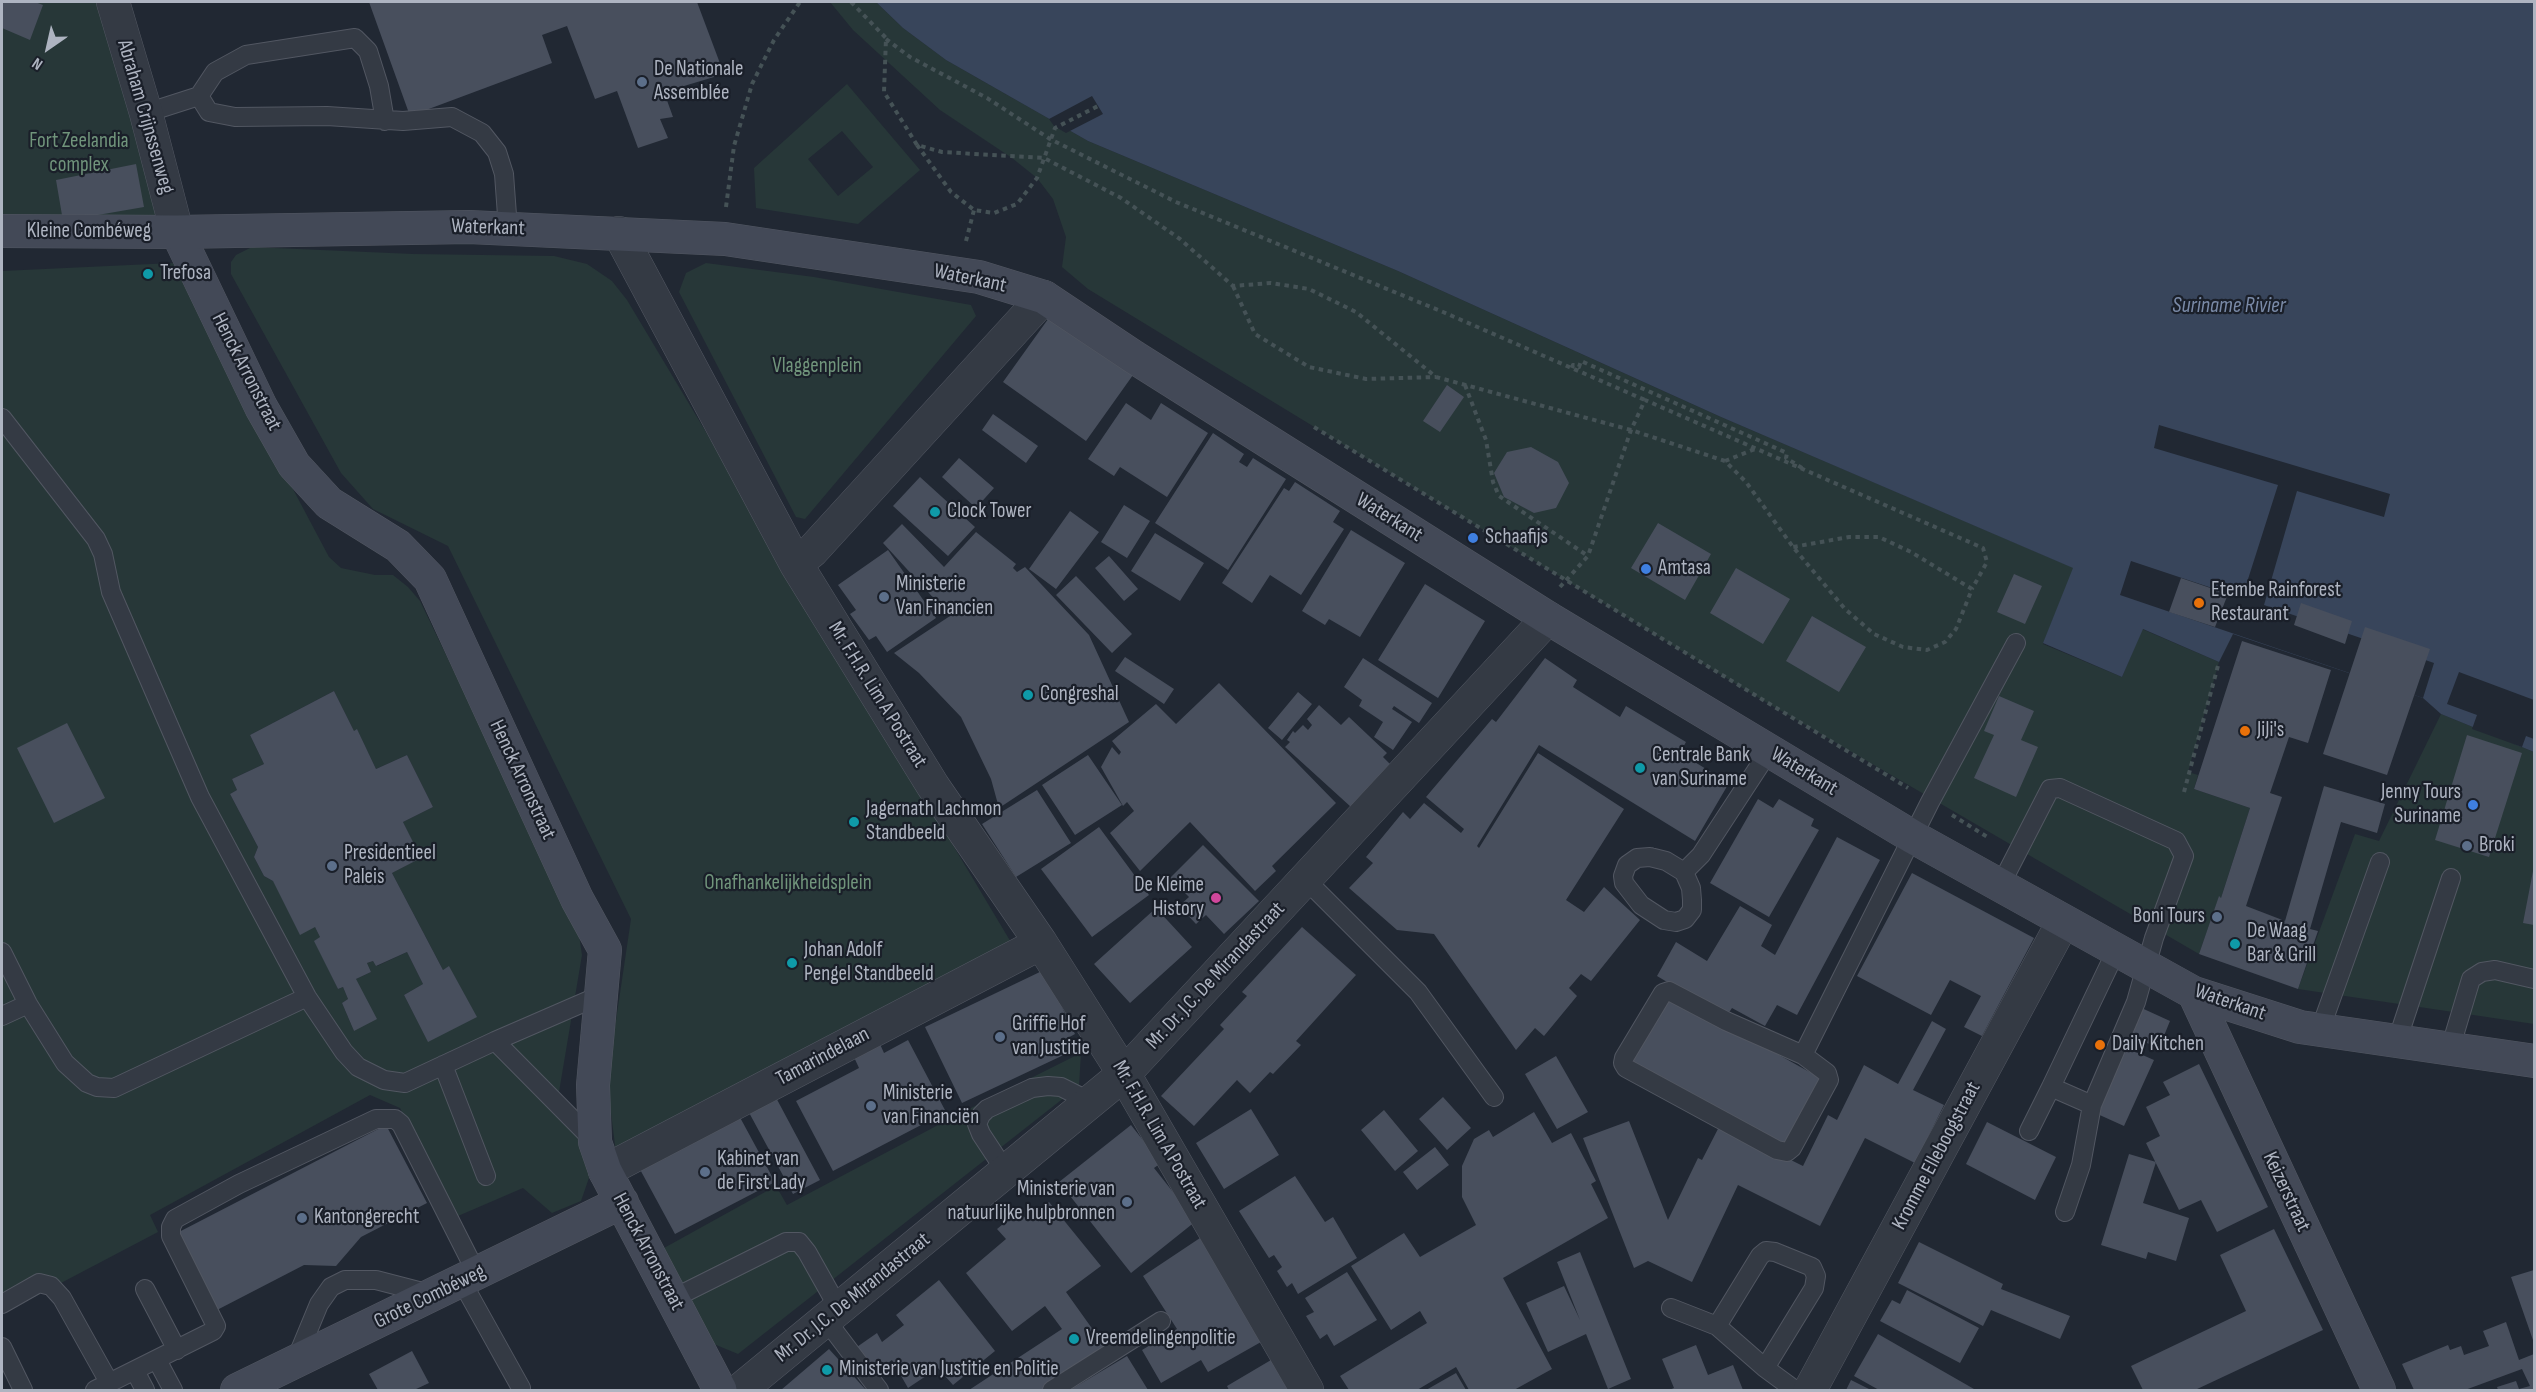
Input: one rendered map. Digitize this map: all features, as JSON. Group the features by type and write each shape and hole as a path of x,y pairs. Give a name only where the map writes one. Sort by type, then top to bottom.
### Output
{"main road":[{"name":"Waterkant","path":"177,232 469,226 725,239 957,274 1044,297 1144,363 1542,615 1913,837 2194,993 2300,1027 2535,1061"},
{"name":"Kleine Combéweg","path":"2,231 177,232"},
{"name":"Henck Arronstraat","path":"177,232 261,407 294,465 329,503 398,546 430,579 577,899 605,951 594,1085 600,1156 622,1203 720,1390"},
{"name":"Keizerstraat","path":"2194,993 2379,1390"},
{"name":"Grote Combéweg","path":"237,1390 622,1203"}],"street":[{"name":"Abraham Crijnssenweg","path":"113,2 146,113 177,232"},
{"name":"Mr. F.H.R. Lim A Postraat","path":"619,233 796,564 933,786 1041,943 1124,1074 1307,1390"},
{"path":"796,564 820,543 1044,297"},
{"name":"Mr. Dr. J.C. De Mirandastraat","path":"740,1390 1124,1074 1306,880 1542,615"},
{"name":"Kromme Elleboogstraat","path":"1810,1390 2063,922"},
{"name":"Tamarindelaan","path":"600,1156 1041,943"}],"lane":[{"path":"146,113 199,96 215,72 246,56 355,38 368,51 379,86 385,121"},
{"path":"199,96 209,112 235,117 327,116 385,121 453,117 482,133 497,152 504,174 508,229"},
{"path":"2,418 96,538 103,554 111,592 200,798 307,997 344,1052 358,1068 384,1080 405,1083 601,995"},
{"path":"1803,1055 1930,802 2016,643"},
{"path":"1684,872 1701,855 1769,751"},
{"path":"2000,886 2050,789 2060,788 2176,841 2184,856 2136,1002 2092,1105 2080,1165 2065,1212"},
{"path":"2320,1030 2380,862"},
{"path":"2397,1041 2451,879"},
{"path":"1306,880 1418,992 1494,1097"},
{"path":"2029,1131 2116,951"},
{"path":"2,952 28,1004 65,1063 87,1083 97,1087 114,1088 307,997"},
{"path":"2450,1049 2471,979 2482,972 2495,970 2535,979"},
{"path":"1669,991 1726,1021 1803,1055 1827,1073 1829,1080 1792,1148 1783,1153 1632,1072 1623,1063 1663,993 1669,991"},
{"path":"2,1016 28,1004"},
{"path":"495,1041 600,1156"},
{"path":"443,1065 486,1176"},
{"path":"1006,1172 977,1124 987,1109 1032,1088 1048,1086 1061,1087 1091,1102"},
{"path":"2051,1087 2092,1105"},
{"path":"2,1304 39,1283 51,1286 62,1298 103,1387 213,1331 216,1326 171,1236 171,1227 175,1219 239,1184 376,1119 389,1118 401,1124 458,1284 521,1388"},
{"path":"672,1299 786,1242 799,1242 807,1252 833,1315 879,1390"},
{"path":"1717,1326 1760,1256 1766,1251 1775,1252 1812,1267 1816,1276 1814,1288 1765,1368"},
{"path":"294,1363 319,1304 331,1287 345,1280 458,1284"},
{"path":"145,1289 177,1350"},
{"path":"1671,1308 1717,1326 1765,1368 1795,1390"},
{"path":"1052,1390 1161,1321"},
{"path":"2,1347 22,1390"},
{"path":"157,1360 173,1390"},
{"path":"135,1371 145,1390"}],"path":[{"path":"725,212 734,146 752,84 774,40 800,2"},
{"path":"851,2 886,38 910,57 987,98 1050,140 1176,202 1572,368 1983,548 1987,562 1972,589 1956,629 1945,642 1927,650 1903,647 1874,633 1845,609 1793,547 1746,482 1725,461 1631,430 1436,376 1366,379 1309,367 1255,334 1233,286 1180,239 1121,198 1044,158 942,152 917,145"},
{"path":"886,38 884,92 917,145 951,192 974,210 994,213 1017,204 1037,178 1055,128 1098,106"},
{"path":"1233,286 1271,283 1309,289 1356,312 1436,376"},
{"path":"1572,368 1573,365 1579,367 1581,361 1787,453 1784,459"},
{"path":"1465,384 1486,440 1493,482 1499,496 1588,556"},
{"path":"1542,615 1566,581 1588,556 1631,430 1645,400"},
{"path":"1312,426 2015,854"},
{"path":"1725,461 1755,449"},
{"path":"1793,547 1849,537 1879,537 1911,552 1972,589"},
{"path":"2184,792 2218,662"}],"green space":[{"name":"Fort Zeelandia complex","path":"2,2 125,2 177,232 2,231"},
{"path":"830,2 876,2 903,28 946,60 1088,141 1398,271 1721,417 2074,568 2043,644 2122,677 2142,629 2219,662 2188,772 2198,775 2194,789 2250,808 2221,898 2219,897 2199,954 1764,701 1088,289 1062,267 1066,237 1053,199 1037,178 1012,158 940,110 853,30"},
{"path":"847,84 920,170 858,224 756,208 754,168","holes":["842,131 873,167 838,196 808,159"]},
{"name":"Onafhankelijkheidsplein","path":"252,247 413,254 554,256 587,264 612,281 627,300 1015,949 616,1153 607,1081 631,919 448,546 373,509 341,473 231,274 231,262 236,255"},
{"path":"173,263 329,557 341,568 375,575 393,575 420,601 578,928 582,955 559,1092 591,1172 581,1201 552,1213 523,1188 458,1216 400,1108 370,1095 150,1215 158,1232 2,1314 2,271","holes":["334,691 354,731 357,730 376,769 407,755 433,807 403,822 420,858 392,873 443,970 449,967 476,1016 428,1041 404,995 423,984 407,952 377,966 373,961 367,963 371,972 356,979 354,1031 342,1003 348,999 343,987 338,989 315,941 320,937 315,927 273,881 264,876 254,857 258,847 230,794 237,790 232,779 264,764 250,735"]},
{"name":"Vlaggenplein","path":"706,263 814,277 971,305 976,316 805,519 796,517 679,292 686,273"},
{"path":"2441,714 2534,752 2534,1024 2298,989 2355,834 2379,841"},
{"path":"1081,1053 1079,1086 738,1354 709,1342 664,1248 776,1186 787,1205 957,1115"}],"water":[{"name":"Suriname Rivier","path":"876,2 2534,2 2534,752 2441,714 2423,698 2233,634 2219,662 2143,629 2122,677 2043,643 2073,568 1721,417 1398,271 1088,141 946,60 903,28"}],"pier":[{"path":"1092,96 1103,114 1066,133 1054,126 1049,119"},
{"path":"2159,425 2390,494 2384,517 2297,491 2264,605 2434,663 2423,698 2120,595 2131,561 2242,598 2278,485 2154,448"},
{"path":"2459,672 2534,700 2534,739 2526,736 2522,747 2472,729 2477,715 2447,704"}],"building":[{"path":"2,2 35,2 43,5 30,40 2,28"},
{"name":"De Nationale Assemblée","path":"369,2 697,2 724,74 664,92 673,117 660,119 668,138 638,148 617,91 595,99 567,26 542,35 552,63 410,116"},
{"path":"136,164 144,207 63,221 56,180"},
{"path":"1051,315 1133,375 1086,441 1003,382"},
{"path":"1447,385 1464,397 1440,432 1423,421"},
{"path":"1126,403 1151,420 1161,403 1208,433 1167,497 1120,467 1114,476 1088,459"},
{"path":"993,414 1038,446 1026,463 982,430"},
{"path":"1213,433 1244,454 1239,462 1247,467 1253,458 1286,479 1228,570 1155,523"},
{"path":"1531,447 1558,462 1569,483 1556,508 1534,513 1504,497 1494,473 1507,452"},
{"path":"959,458 994,488 976,508 942,477"},
{"path":"920,477 975,527 948,556 893,506"},
{"path":"1295,482 1340,511 1333,522 1344,529 1301,595 1270,575 1252,603 1222,583 1284,488 1289,491"},
{"path":"1124,505 1150,521 1127,558 1101,542"},
{"path":"1070,511 1099,532 1056,589 1029,569"},
{"path":"1658,523 1711,554 1685,600 1631,568"},
{"name":"Congreshal","path":"902,524 944,567 976,532 1016,564 1013,568 1017,572 1025,567 1089,635 1129,722 999,808 991,779 961,717 919,673 894,653 950,616 883,543"},
{"path":"1351,530 1405,563 1360,637 1329,619 1325,625 1302,611"},
{"path":"1155,533 1204,563 1180,601 1131,571"},
{"name":"Ministerie Van Financien","path":"888,550 936,618 887,652 876,636 869,640 850,614 856,610 838,585"},
{"path":"1109,556 1138,589 1124,601 1095,568"},
{"path":"1736,568 1790,599 1763,644 1710,613"},
{"path":"2014,574 2042,586 2025,624 1997,612"},
{"path":"1076,576 1132,634 1112,653 1056,595"},
{"name":"Etembe Rainforest Restaurant","path":"2181,578 2228,594 2215,627 2169,612"},
{"path":"1425,584 1485,621 1438,698 1378,660"},
{"path":"2301,603 2352,621 2345,644 2294,625"},
{"path":"1812,616 1866,647 1839,692 1786,661"},
{"path":"2365,627 2430,649 2387,775 2323,754"},
{"path":"2242,641 2331,670 2308,743 2289,737 2270,793 2282,797 2246,906 2285,921 2324,786 2385,804 2377,833 2341,822 2310,929 2318,931 2298,989 2199,954 2219,896 2221,898 2250,808 2194,789"},
{"path":"1125,657 1174,689 1164,704 1115,671"},
{"path":"1363,658 1432,703 1419,723 1394,706 1392,709 1412,722 1393,750 1374,737 1383,722 1359,706 1362,700 1344,687"},
{"path":"1545,658 1577,680 1573,687 1620,717 1626,706 1686,742 1680,753 1729,783 1695,841 1539,745 1477,846 1479,848 1538,753 1624,809 1566,900 1584,912 1604,887 1640,920 1591,981 1581,974 1569,988 1577,996 1544,1036 1535,1028 1516,1050 1434,934 1397,930 1349,888 1373,863 1366,857 1403,812 1410,819 1424,803 1461,833 1464,829 1426,797 1492,719 1496,722"},
{"path":"1219,683 1336,803 1272,866 1276,871 1255,891 1190,822 1140,871 1110,833 1134,811 1127,802 1123,806 1101,767 1112,747 1119,755 1121,752 1112,741 1156,704 1176,724"},
{"name":"Presidentieel Paleis","path":"334,691 354,731 357,729 376,769 407,755 433,807 403,822 421,858 392,873 443,970 449,966 477,1017 428,1042 404,995 423,984 407,952 376,966 373,961 367,963 371,972 356,979 377,1019 354,1031 342,1003 348,999 343,987 338,989 314,941 320,937 315,927 300,935 273,881 264,876 254,857 258,847 230,794 237,790 232,779 264,764 250,735"},
{"path":"1298,692 1312,704 1282,740 1268,728"},
{"path":"1999,696 2034,711 2021,740 2038,747 2016,797 1974,778 1994,735 1984,731"},
{"path":"1319,705 1341,725 1349,717 1387,753 1383,757 1392,766 1351,807 1285,747 1290,742 1287,740 1293,731 1295,733 1303,725 1308,730 1312,725 1307,719"},
{"path":"67,723 105,798 54,823 17,748"},
{"path":"2467,735 2522,753 2489,857 2435,840"},
{"path":"1088,755 1122,805 1075,835 1042,785"},
{"path":"1037,790 1071,843 1016,877 982,824"},
{"path":"1758,799 1773,808 1779,799 1814,819 1811,826 1819,830 1769,917 1710,883"},
{"path":"1099,827 1149,895 1092,937 1041,869"},
{"path":"1837,837 1880,860 1797,1015 1777,1005 1765,1026 1732,1008 1726,1017 1657,976 1676,942 1707,961 1740,906 1772,925 1761,946 1775,955"},
{"path":"1203,845 1259,901 1224,934 1206,915 1196,924 1179,906 1189,897 1170,878"},
{"path":"2534,871 2534,925 2523,923"},
{"path":"1912,873 2034,938 1982,1036 1964,1027 1981,996 1950,980 1931,1015 1857,976"},
{"path":"1156,908 1192,947 1130,1003 1094,964"},
{"path":"1302,927 1356,975 1296,1041 1301,1045 1273,1074 1270,1072 1250,1093 1237,1080 1194,1126 1161,1096 1224,1029 1220,1025 1247,996 1242,992"},
{"name":"Griffie Hof van Justitie","path":"1044,970 1075,1034 1064,1040 1070,1052 962,1103 925,1027"},
{"path":"1670,994 1822,1079 1782,1149 1630,1065"},
{"path":"2135,1005 2170,1021 2159,1048 2123,1033"},
{"path":"1932,1021 1946,1029 1913,1090 1944,1105 1915,1163 1865,1138 1820,1226 1738,1185 1692,1282 1648,1261 1634,1268 1583,1138 1629,1121 1668,1220 1698,1158 1702,1160 1720,1125 1803,1166 1828,1115 1837,1120 1864,1065 1898,1084"},
{"name":"Ministerie van Financiën","path":"908,1040 946,1112 833,1171 796,1101 859,1068 853,1055 879,1042 884,1053"},
{"path":"2122,1046 2154,1060 2124,1126 2093,1112"},
{"path":"1556,1056 1588,1112 1557,1129 1525,1074"},
{"path":"2199,1064 2268,1207 2217,1232 2201,1200 2179,1210 2146,1143 2160,1136 2146,1107 2170,1095 2163,1082"},
{"path":"773,1092 820,1180 793,1194 746,1107"},
{"path":"1443,1097 1471,1128 1447,1150 1419,1119"},
{"path":"1251,1109 1279,1155 1224,1189 1196,1143"},
{"name":"Kabinet van de First Lady","path":"736,1110 775,1182 675,1234 636,1162"},
{"path":"1384,1110 1418,1151 1395,1171 1361,1130"},
{"path":"1534,1112 1552,1143 1571,1133 1596,1181 1591,1184 1608,1218 1503,1278 1552,1369 1514,1390 1469,1390 1456,1367 1417,1390 1349,1390 1340,1376 1427,1323 1420,1311 1391,1330 1351,1266 1404,1233 1420,1257 1476,1225 1462,1197 1462,1166 1474,1139 1489,1130 1493,1137"},
{"path":"1987,1122 2056,1157 2035,1200 1966,1164"},
{"name":"Kantongerecht","path":"386,1125 427,1203 361,1237 336,1266 304,1265 217,1310 177,1233"},
{"name":"Ministerie van natuurlijke hulpbronnen","path":"1131,1125 1161,1163 1154,1168 1196,1221 1131,1273 1059,1182"},
{"path":"1435,1147 1449,1165 1417,1190 1403,1172"},
{"path":"2129,1154 2156,1162 2143,1203 2189,1218 2176,1261 2148,1252 2146,1259 2101,1245"},
{"path":"1295,1176 1325,1222 1333,1217 1357,1258 1298,1294 1292,1283 1287,1287 1277,1271 1282,1267 1274,1255 1269,1258 1239,1211"},
{"path":"1049,1202 1101,1266 1066,1292 1106,1348 1042,1390 969,1390 1062,1329 1045,1306 1012,1331 966,1273 1006,1239 997,1229 1019,1211 1027,1220"},
{"path":"2274,1229 2323,1330 2195,1390 2143,1390 2131,1366 2246,1311 2220,1255"},
{"path":"1200,1238 1261,1342 1208,1372 1201,1360 1161,1383 1142,1350 1177,1329 1143,1276"},
{"path":"1919,1242 2003,1284 2001,1289 2070,1316 2060,1339 1991,1310 1983,1326 1898,1283"},
{"path":"1580,1252 1631,1379 1608,1389 1586,1334 1548,1352 1526,1303 1564,1286 1580,1320 1557,1262"},
{"path":"2534,1270 2534,1343 2511,1277"},
{"path":"1347,1272 1377,1320 1334,1346 1327,1334 1320,1339 1306,1316 1314,1312 1305,1298"},
{"path":"939,1280 995,1351 953,1385 938,1368 908,1388 892,1360 871,1375 854,1349 877,1333 882,1342 904,1325 896,1315"},
{"path":"1907,1290 1979,1328 1960,1363 1880,1321 1892,1300 1900,1304"},
{"path":"2506,1322 2519,1360 2534,1354 2534,1390 2498,1390 2497,1387 2516,1381 2519,1389 2530,1386 2522,1369 2465,1390 2414,1390 2402,1364 2448,1345 2450,1350 2461,1346 2464,1355 2489,1346 2483,1331"},
{"path":"1878,1334 1974,1389 1879,1390 1854,1376"},
{"path":"1696,1345 1708,1375 1733,1365 1743,1390 1669,1390 1674,1388 1662,1359"},
{"name":"Ministerie van Justitie en Politie","path":"829,1349 866,1390 781,1390"},
{"path":"412,1351 429,1383 414,1390 378,1390 369,1374"},
{"path":"1127,1356 1148,1390 1070,1390"},
{"path":"1271,1360 1288,1390 1229,1390 1227,1386"},
{"path":"1456,1373 1466,1390 1426,1390"},
{"path":"1851,1380 1871,1390 1846,1390"}],"place":[{"name":"De Nationale Assemblée","path":"642,82"},
{"name":"Trefosa","path":"148,274"},
{"name":"Clock Tower","path":"935,512"},
{"name":"Schaafijs","path":"1473,538"},
{"name":"Amtasa","path":"1646,569"},
{"name":"Ministerie Van Financien","path":"884,597"},
{"name":"Etembe Rainforest Restaurant","path":"2199,603"},
{"name":"Congreshal","path":"1028,695"},
{"name":"JiJi's","path":"2245,731"},
{"name":"Centrale Bank van Suriname","path":"1640,768"},
{"name":"Jenny Tours Suriname","path":"2473,805"},
{"name":"Jagernath Lachmon Standbeeld","path":"854,822"},
{"name":"Broki","path":"2467,846"},
{"name":"Presidentieel Paleis","path":"332,866"},
{"name":"De Kleime History","path":"1216,898"},
{"name":"Boni Tours","path":"2217,917"},
{"name":"De Waag Bar & Grill","path":"2235,944"},
{"name":"Johan Adolf Pengel Standbeeld","path":"792,963"},
{"name":"Griffie Hof van Justitie","path":"1000,1037"},
{"name":"Daily Kitchen","path":"2100,1045"},
{"name":"Ministerie van Financiën","path":"871,1106"},
{"name":"Kabinet van de First Lady","path":"705,1172"},
{"name":"Ministerie van natuurlijke hulpbronnen","path":"1127,1202"},
{"name":"Kantongerecht","path":"302,1218"},
{"name":"Vreemdelingenpolitie","path":"1074,1339"},
{"name":"Ministerie van Justitie en Politie","path":"827,1370"}]}
